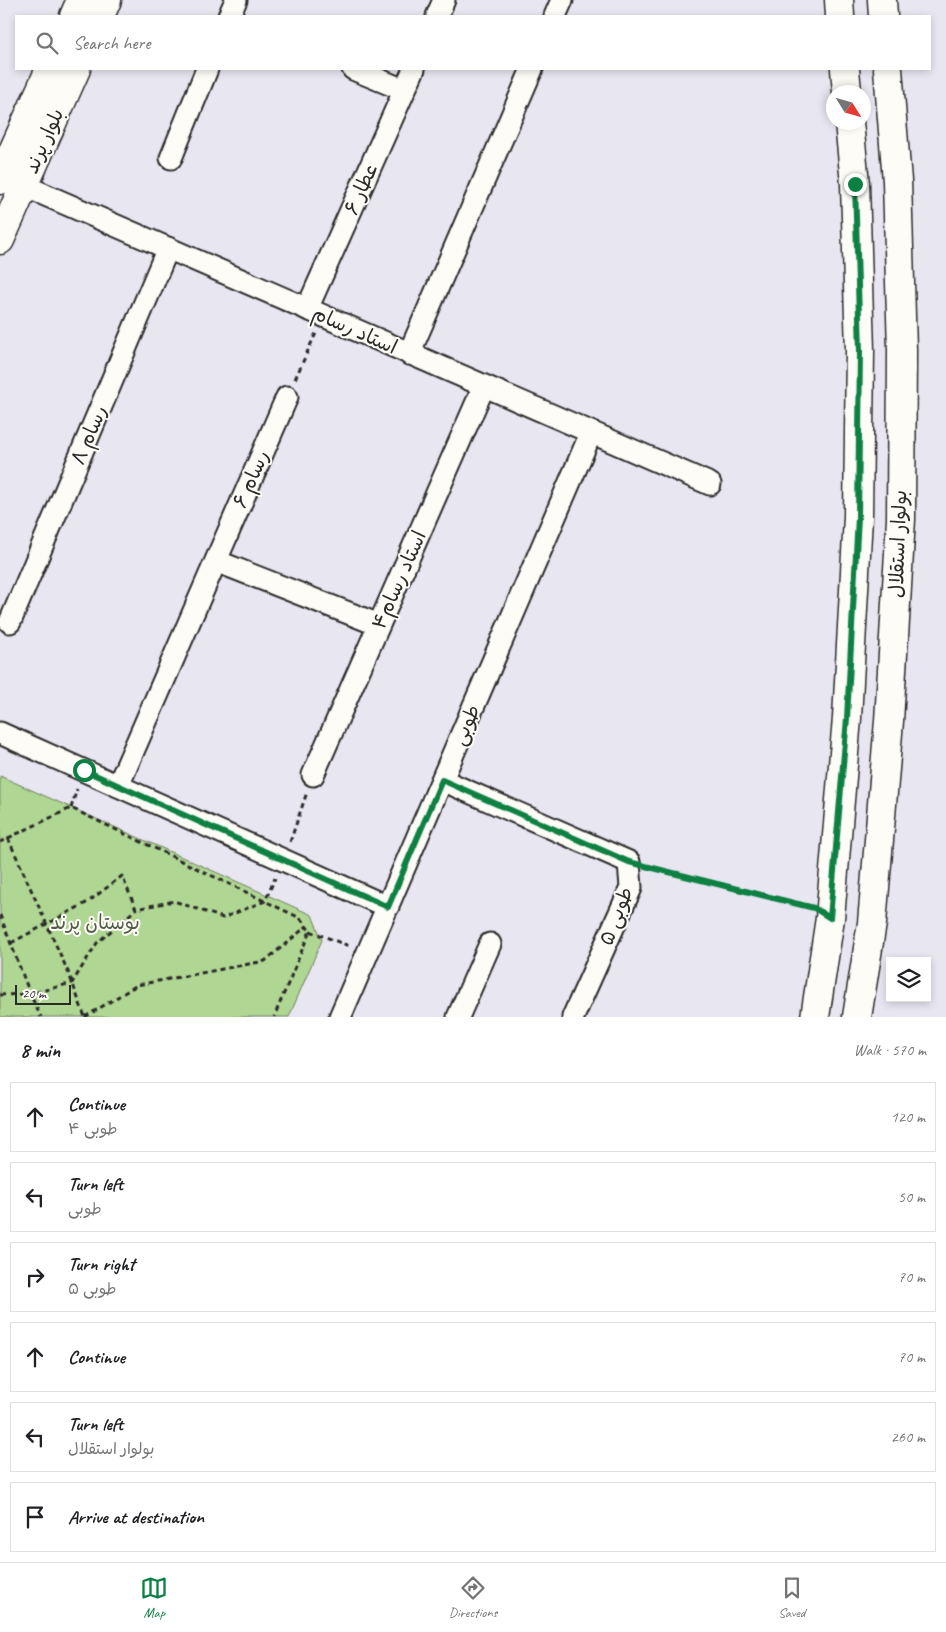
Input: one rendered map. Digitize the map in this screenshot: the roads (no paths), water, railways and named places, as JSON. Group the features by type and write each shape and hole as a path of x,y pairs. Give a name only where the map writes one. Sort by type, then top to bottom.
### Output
{"main road":[{"path":"74,15 81,0"},
{"path":"100,15 107,0"},
{"path":"839,0 840,15"},
{"path":"882,0 883,15"},
{"name":"بلوار پرند","path":"0,240 6,179 50,70"},
{"name":"بلوار پرند","path":"6,179 75,70"},
{"path":"845,70 846,85"},
{"name":"بولوار استقلال","path":"858,1017 872,923 890,711 901,519 902,330 897,181 888,70"},
{"name":"بولوار استقلال","path":"815,1017 830,918 847,718 858,517 860,351 855,184 850,130"}],"street":[{"path":"229,15 236,0"},
{"path":"437,15 444,0"},
{"path":"555,15 562,0"},
{"path":"171,158 208,70"},
{"path":"355,70 404,90"},
{"name":"عطار ۶","path":"316,313 414,70"},
{"path":"410,354 532,70"},
{"name":"استاد رسام","path":"6,179 710,484"},
{"name":"رسام ۸","path":"10,622 168,248"},
{"name":"استاد رسام۴","path":"313,775 484,386"},
{"name":"رسام ۶","path":"118,786 287,397"},
{"name":"طوبی","path":"340,1017 591,433"},
{"path":"216,561 379,625"},
{"path":"0,733 388,907"},
{"name":"طوبی ۵","path":"442,780 629,862 631,888 573,1017"},
{"path":"458,1017 490,944"}],"park label":[{"name":"بوستان پرند","path":"95,922"}]}
